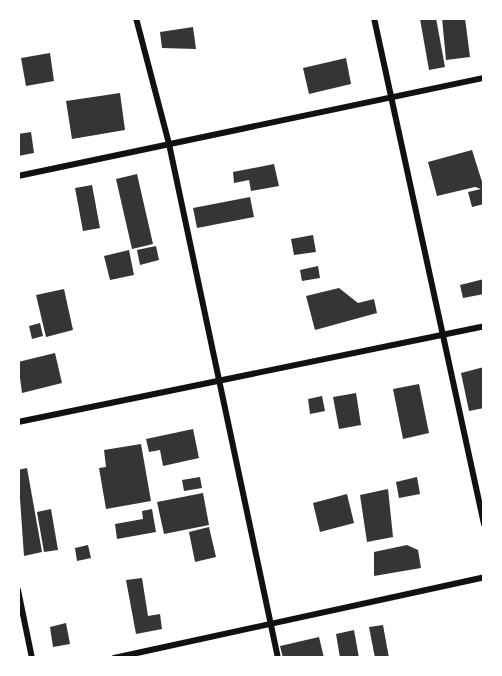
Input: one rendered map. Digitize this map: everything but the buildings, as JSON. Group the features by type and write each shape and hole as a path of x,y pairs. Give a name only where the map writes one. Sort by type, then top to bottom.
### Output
{"street":[{"path":"136,18 169,144 278,658"},
{"path":"374,18 484,524"},
{"path":"18,176 484,78"},
{"path":"18,422 484,326"},
{"path":"114,658 271,626 484,577"},
{"path":"18,590 32,658"}]}
